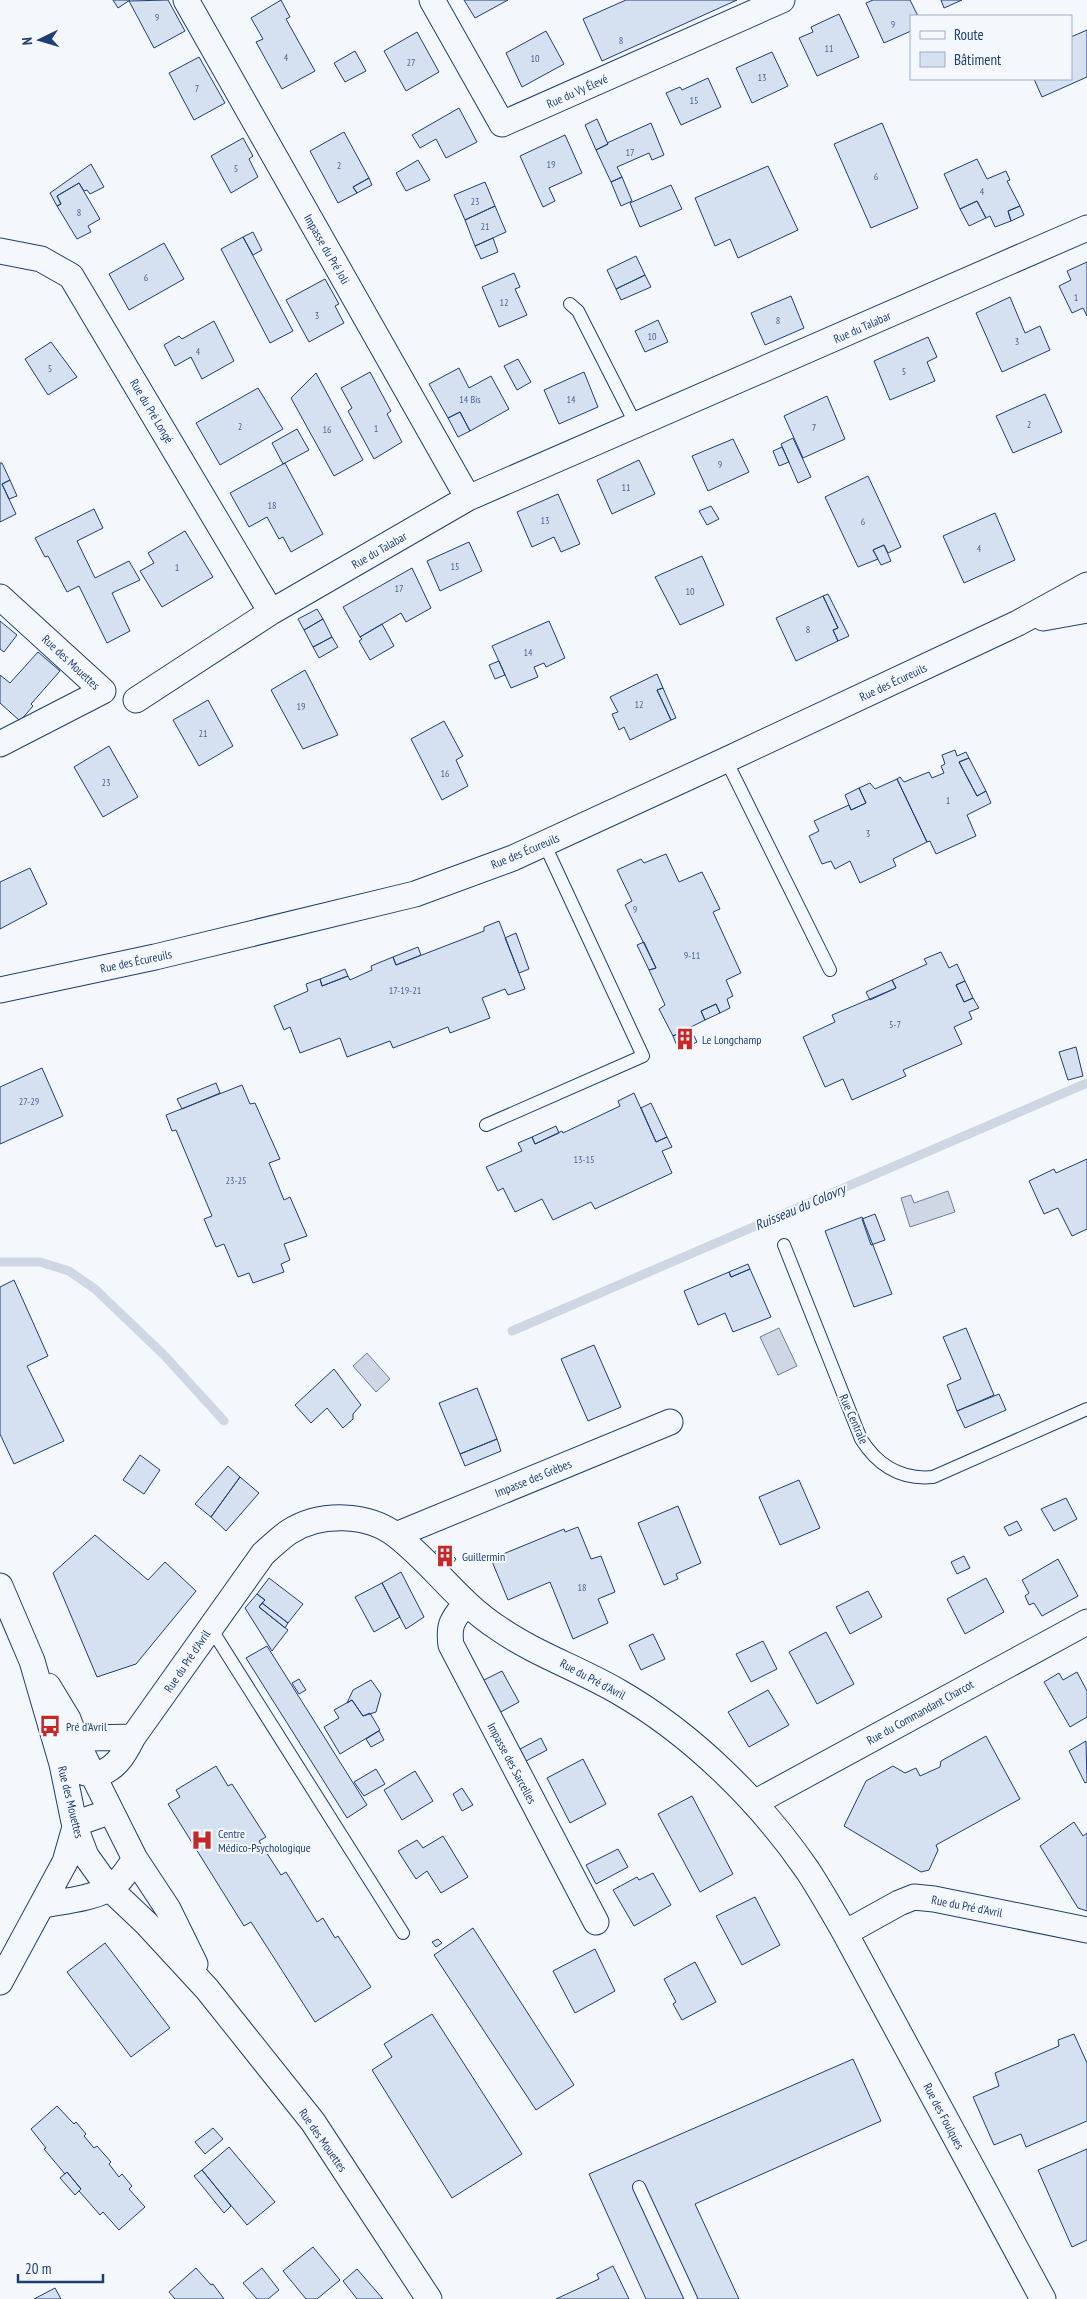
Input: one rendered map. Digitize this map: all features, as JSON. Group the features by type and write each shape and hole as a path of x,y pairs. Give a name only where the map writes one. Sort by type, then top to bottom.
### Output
{"street":[{"name":"Impasse du Pré Joli","path":"186,0 468,498"},
{"name":"Rue du Vy Élevé","path":"432,0 502,124 782,0"},
{"name":"Rue du Talabar","path":"136,700 271,612 468,498 1087,228"},
{"name":"Rue du Pré Longé","path":"0,251 41,259 72,276 271,612"},
{"name":"Rue des Écureuils","path":"0,990 155,958 415,894 513,858 1018,623 1087,585"},
{"name":"Rue des Mouettes","path":"0,596 103,691 0,744"},
{"name":"Rue des Écureuils","path":"1018,623 1087,610"},
{"name":"Impasse des Grèbes","path":"396,1535 670,1422"},
{"name":"Rue du Pré d'Avril","path":"92,1774 108,1768 121,1760 133,1736 263,1554 289,1532 313,1521 350,1518 372,1523 396,1535 466,1603 497,1628 620,1692 678,1733 722,1769 754,1803 808,1870 845,1933 899,1903 914,1897 934,1899 1087,1930"},
{"name":"Rue des Mouettes","path":"0,1586 32,1661 62,1764 75,1827 86,1856 109,1888 147,1924 207,1989 313,2122 429,2299"},
{"name":"Impasse des Sarcelles","path":"466,1603 454,1616 448,1630 451,1645 596,1922"},
{"name":"Rue du Commandant Charcot","path":"754,1803 1087,1622"},
{"name":"Rue des Mouettes","path":"32,1661 68,1719 77,1743 135,1859 168,1909 207,1989"},
{"path":"92,1774 62,1764 77,1743 91,1738 133,1736"},
{"path":"0,1982 65,1862 75,1827 83,1821 103,1814 112,1814"},
{"path":"42,1905 86,1896 109,1888 121,1878 135,1859"},
{"name":"Rue des Foulques","path":"845,1933 1042,2299"}],"lane":[{"path":"570,304 578,311 636,425"},
{"path":"726,760 830,970"},
{"path":"486,1125 643,1056 544,844"},
{"name":"Rue Centrale","path":"784,1245 861,1439 878,1462 890,1470 911,1477 933,1477 1087,1409"},
{"path":"210,1627 403,1933"},
{"path":"640,2187 691,2299"}],"shaded area":[{"path":"948,1191 955,1212 910,1227 901,1198 911,1195 914,1203"},
{"path":"779,1328 797,1366 778,1375 760,1337"},
{"path":"367,1353 390,1379 376,1392 353,1366"}],"building":[{"path":"113,0 130,0 118,8"},
{"path":"168,0 185,31 154,48 129,1"},
{"path":"281,0 290,17 286,19 315,71 282,89 256,42 263,39 251,18"},
{"path":"464,0 508,0 475,18"},
{"path":"626,0 737,0 602,61 583,19"},
{"path":"873,0 910,0 918,15 910,15 910,31 884,43 866,3"},
{"path":"941,0 962,0 944,8"},
{"path":"839,14 859,57 817,76 799,38 813,32 811,27"},
{"path":"1087,30 1087,77 1042,97 1034,80 1072,80 1072,37"},
{"path":"546,31 564,64 522,87 506,53"},
{"path":"417,32 439,72 406,91 384,51"},
{"path":"355,51 366,71 345,82 334,63"},
{"path":"772,52 788,86 752,103 736,68"},
{"path":"199,57 225,103 194,120 169,73"},
{"path":"708,78 721,107 681,125 666,93 680,87 682,90"},
{"path":"459,108 477,142 446,158 436,139 420,148 412,135"},
{"path":"597,119 608,144 596,150 585,125"},
{"path":"651,123 664,155 652,160 649,153 617,167 622,177 611,182 596,150"},
{"path":"882,123 918,208 871,228 834,144"},
{"path":"344,132 369,178 353,187 357,193 338,203 310,151"},
{"path":"565,135 582,173 549,188 555,201 543,207 520,156"},
{"path":"243,138 253,156 249,159 258,177 231,193 211,156"},
{"path":"977,159 987,179 1006,171 1010,180 1007,181 1020,206 1008,211 1011,221 995,227 990,216 986,218 977,201 960,209 944,174"},
{"path":"418,160 430,180 406,191 396,173"},
{"path":"91,164 104,187 90,194 87,190 84,191 79,183 57,196 61,204 57,206 50,193"},
{"path":"768,166 798,230 738,258 730,239 715,246 695,198"},
{"path":"622,177 632,201 621,206 611,182"},
{"path":"369,178 372,185 357,193 353,187"},
{"path":"485,182 495,206 465,220 454,195"},
{"path":"79,183 100,219 88,226 91,232 77,239 57,206 61,204 57,196"},
{"path":"671,185 682,209 640,227 630,203"},
{"path":"977,201 986,218 969,226 960,209"},
{"path":"495,206 506,232 475,246 465,220"},
{"path":"1020,206 1024,215 1011,221 1008,211"},
{"path":"253,232 262,250 253,255 243,237"},
{"path":"243,237 293,331 270,343 221,249"},
{"path":"493,238 498,252 481,259 475,246"},
{"path":"164,243 184,279 129,310 109,274"},
{"path":"636,256 645,275 616,289 607,270"},
{"path":"1087,262 1087,316 1083,308 1072,313 1059,286 1071,280 1067,271"},
{"path":"514,273 520,287 515,289 527,315 499,327 482,287"},
{"path":"645,275 651,287 621,300 616,289"},
{"path":"325,279 339,304 335,306 344,323 309,342 286,300"},
{"path":"791,296 804,328 765,345 751,313"},
{"path":"1010,297 1025,333 1040,326 1050,350 1002,372 976,313"},
{"path":"658,320 668,342 645,352 635,331"},
{"path":"214,321 234,361 202,379 191,357 175,366 164,345 179,336 182,339"},
{"path":"928,337 937,357 927,362 935,381 890,400 874,361"},
{"path":"51,342 77,377 48,395 25,359"},
{"path":"518,359 531,382 517,390 504,366"},
{"path":"459,368 469,388 491,376 509,409 470,431 460,412 448,418 429,384"},
{"path":"370,372 391,411 387,414 402,442 374,459 348,411 352,408 341,388"},
{"path":"584,372 598,407 559,424 544,390"},
{"path":"316,373 363,460 334,476 291,398"},
{"path":"258,388 283,429 220,465 196,423"},
{"path":"1045,394 1062,432 1013,453 996,416"},
{"path":"827,396 845,439 803,458 784,416"},
{"path":"460,412 470,431 458,437 448,418"},
{"path":"297,429 309,450 283,464 272,443"},
{"path":"793,438 811,477 798,483 781,444"},
{"path":"733,439 749,472 708,491 692,456"},
{"path":"782,447 789,462 779,466 773,451"},
{"path":"639,460 655,494 612,514 597,480"},
{"path":"0,463 2,463 10,480 2,484 16,514 0,522"},
{"path":"285,463 323,534 291,552 283,537 279,539 267,517 249,527 230,493"},
{"path":"868,476 901,547 888,553 884,545 873,550 878,559 858,567 825,497"},
{"path":"10,480 17,496 9,499 2,484"},
{"path":"558,494 580,544 561,552 554,537 532,547 517,512"},
{"path":"711,506 719,519 707,525 699,511"},
{"path":"94,509 103,528 77,541 95,578 129,561 140,580 112,593 130,631 107,643 79,586 67,592 48,556 45,557 35,538"},
{"path":"995,513 1015,560 964,583 943,536"},
{"path":"185,531 213,577 162,607 140,571 154,563 148,553"},
{"path":"469,542 482,571 440,591 427,561"},
{"path":"884,545 891,561 881,565 873,550"},
{"path":"702,556 724,605 680,625 655,577"},
{"path":"412,568 431,608 406,622 401,613 360,637 343,607"},
{"path":"828,594 849,636 838,641 833,630 838,628 823,596"},
{"path":"823,596 838,628 833,630 838,641 796,661 776,618"},
{"path":"317,609 323,619 304,630 298,619"},
{"path":"323,619 332,637 313,647 304,630"},
{"path":"0,621 17,635 4,652 0,649"},
{"path":"549,621 565,658 546,667 544,663 534,667 538,677 511,688 492,646"},
{"path":"382,624 394,646 370,660 359,641 362,639 360,637"},
{"path":"332,637 338,647 319,658 313,647"},
{"path":"38,652 60,671 31,704 33,706 20,721 0,703 0,675 10,683"},
{"path":"499,661 505,675 495,679 489,665"},
{"path":"305,670 338,735 303,749 271,690"},
{"path":"657,674 663,688 657,690 671,720 630,740 624,727 619,730 612,714 618,712 610,697"},
{"path":"663,688 676,718 671,720 657,690"},
{"path":"208,700 233,746 199,766 173,720"},
{"path":"444,721 463,756 456,760 468,786 442,800 411,739"},
{"path":"109,746 138,797 103,817 74,767"},
{"path":"955,750 957,756 966,752 969,758 959,762 977,796 986,791 991,803 967,815 976,836 936,854 930,841 927,842 897,779 900,777 904,782 929,772 932,778 944,773 941,766 945,764 942,755"},
{"path":"969,758 986,791 977,796 959,762"},
{"path":"897,779 927,842 893,859 896,866 860,883 850,861 835,869 831,861 822,864 809,836 819,831 814,821 849,805 851,810 866,803 859,788 870,783 875,789"},
{"path":"859,788 866,803 851,810 845,795"},
{"path":"666,854 679,882 702,872 720,909 713,912 741,973 726,980 733,996 727,999 730,1008 720,1013 716,1004 701,1011 705,1020 673,1036 659,1009 665,1005 649,970 656,968 625,905 632,901 617,870 641,859 644,863"},
{"path":"30,868 47,904 0,929 0,882"},
{"path":"499,921 525,989 508,995 505,989 482,998 490,1018 450,1033 448,1027 393,1048 390,1041 347,1057 340,1038 300,1053 290,1027 284,1030 274,1006 308,991 306,984 320,979 322,986 348,976 350,980 372,970 371,966 393,957 396,965 484,931 484,927"},
{"path":"516,933 529,969 519,973 505,938"},
{"path":"644,942 656,968 649,970 637,945"},
{"path":"418,947 421,955 396,965 393,957"},
{"path":"941,952 949,968 957,964 965,981 956,985 964,1002 973,998 979,1008 969,1012 972,1019 954,1027 962,1044 903,1070 906,1076 852,1100 843,1079 825,1087 803,1037 835,1022 832,1015 896,988 892,980 927,964 924,959"},
{"path":"345,969 348,976 322,986 320,979"},
{"path":"892,980 896,988 870,1000 866,992"},
{"path":"965,981 973,998 964,1002 956,985"},
{"path":"716,1004 720,1013 705,1020 701,1011"},
{"name":"Le Longchamp","path":"690,1028 697,1042 679,1051 673,1036"},
{"path":"1076,1047 1083,1076 1068,1080 1059,1052"},
{"path":"42,1068 63,1116 0,1144 0,1087"},
{"path":"216,1083 220,1093 182,1109 177,1099"},
{"path":"242,1085 250,1104 255,1103 280,1159 269,1163 284,1200 290,1197 307,1236 284,1244 290,1260 281,1264 284,1272 253,1283 249,1273 238,1277 224,1244 216,1247 204,1219 212,1216 176,1130 172,1131 166,1115"},
{"path":"634,1093 656,1142 667,1137 672,1147 662,1151 672,1173 595,1209 591,1202 553,1220 542,1199 515,1212 503,1188 498,1191 486,1167 522,1151 518,1143 532,1137 535,1144 562,1131 563,1133 620,1106 618,1101"},
{"path":"651,1103 667,1137 656,1142 641,1108"},
{"path":"556,1126 559,1133 535,1144 532,1137"},
{"path":"1087,1159 1087,1229 1072,1236 1058,1208 1044,1214 1029,1181 1054,1169 1056,1173"},
{"path":"875,1214 885,1240 871,1245 862,1219"},
{"path":"862,1217 892,1294 854,1307 825,1231"},
{"path":"748,1264 750,1269 731,1277 729,1272"},
{"path":"750,1269 771,1317 733,1332 725,1313 698,1325 684,1291 729,1272 731,1277"},
{"path":"14,1280 48,1356 27,1366 64,1441 14,1464 0,1434 0,1287"},
{"path":"966,1328 994,1395 957,1411 947,1385 961,1379 943,1337"},
{"path":"594,1345 621,1407 588,1421 561,1359"},
{"path":"334,1369 361,1405 353,1414 353,1419 343,1428 327,1408 311,1423 295,1405"},
{"path":"477,1388 497,1439 460,1454 439,1403"},
{"path":"999,1394 1006,1410 965,1428 957,1411"},
{"path":"497,1439 501,1451 465,1466 460,1454"},
{"path":"140,1455 160,1470 144,1494 123,1480"},
{"path":"228,1466 240,1477 211,1517 195,1504"},
{"path":"240,1477 259,1493 226,1531 211,1517"},
{"path":"799,1480 820,1528 780,1545 759,1497"},
{"path":"1066,1498 1077,1519 1054,1531 1041,1509"},
{"path":"678,1506 701,1563 676,1574 678,1579 664,1585 638,1523"},
{"path":"1017,1521 1022,1530 1009,1536 1004,1527"},
{"path":"578,1527 591,1559 601,1556 615,1592 598,1599 608,1623 573,1639 550,1582 508,1600 491,1559 564,1529 565,1532"},
{"path":"95,1535 148,1580 165,1562 196,1591 136,1664 97,1677 53,1573"},
{"name":"Guillermin","path":"441,1545 456,1559 450,1567 434,1553"},
{"path":"964,1556 970,1568 957,1574 951,1562"},
{"path":"1058,1559 1078,1596 1042,1616 1034,1603 1029,1605 1025,1596 1029,1593 1022,1580"},
{"path":"401,1572 424,1617 406,1629 382,1583"},
{"path":"269,1578 303,1604 288,1623 262,1603 265,1600 257,1594"},
{"path":"986,1578 1004,1612 965,1634 947,1599"},
{"path":"382,1583 400,1617 374,1632 355,1597"},
{"path":"868,1591 882,1617 850,1634 836,1607"},
{"path":"257,1594 265,1600 259,1607 288,1630 272,1651 245,1608"},
{"path":"262,1603 288,1623 285,1628 259,1607"},
{"path":"826,1632 854,1684 817,1704 789,1652"},
{"path":"653,1634 665,1659 641,1670 629,1645"},
{"path":"763,1641 777,1669 751,1682 736,1654"},
{"path":"267,1646 367,1805 347,1818 246,1658"},
{"path":"502,1671 519,1702 497,1714 480,1682"},
{"path":"1077,1672 1087,1691 1087,1717 1070,1727 1044,1682 1059,1673 1063,1680"},
{"path":"299,1679 306,1690 299,1694 292,1683"},
{"path":"371,1680 381,1694 376,1712 363,1716 352,1700 347,1703 353,1690"},
{"path":"768,1690 789,1725 749,1747 728,1712"},
{"path":"352,1700 363,1716 370,1713 380,1730 340,1754 324,1727 339,1718 334,1710"},
{"path":"379,1731 384,1740 371,1747 366,1739"},
{"path":"986,1736 1020,1799 936,1845 938,1850 929,1870 921,1872 844,1826 866,1781 893,1766 905,1773 916,1768 920,1776 940,1767 941,1761"},
{"path":"541,1738 547,1750 526,1761 520,1749"},
{"path":"1086,1741 1087,1782 1085,1783 1069,1751"},
{"path":"583,1759 606,1804 570,1823 547,1778"},
{"path":"216,1766 228,1786 232,1784 266,1837 259,1841 281,1875 286,1872 317,1922 323,1918 335,1938 338,1936 371,1987 315,2022 251,1922 244,1926 168,1804 180,1797 176,1790"},
{"path":"376,1769 385,1784 364,1796 354,1782"},
{"path":"415,1771 433,1801 402,1820 384,1790"},
{"path":"462,1788 473,1805 462,1811 453,1794"},
{"path":"692,1796 733,1874 700,1892 658,1814"},
{"path":"1074,1822 1083,1836 1087,1833 1087,1911 1078,1908 1040,1846"},
{"path":"443,1836 468,1877 441,1893 427,1871 416,1879 398,1851 417,1840 423,1848"},
{"path":"618,1849 628,1867 596,1884 586,1865"},
{"path":"653,1873 671,1905 634,1926 613,1890 637,1877 639,1880"},
{"path":"755,1897 780,1945 742,1965 716,1916"},
{"path":"473,1928 574,2085 536,2110 434,1955"},
{"path":"438,1939 442,1943 436,1947 432,1942"},
{"path":"105,1943 170,2028 131,2057 67,1972"},
{"path":"595,1949 615,1991 575,2013 553,1971"},
{"path":"695,1962 716,2002 682,2020 673,2004 676,2002 664,1979"},
{"path":"432,2014 522,2154 452,2198 372,2070 392,2057 384,2044"},
{"path":"1074,2034 1087,2063 1087,2121 1026,2147 1021,2134 994,2145 973,2097 999,2086 995,2073 1059,2046 1058,2040"},
{"path":"853,2059 881,2121 695,2204 739,2299 646,2299 589,2174"},
{"path":"57,2106 74,2124 76,2122 94,2148 97,2146 111,2162 109,2164 119,2177 122,2174 132,2186 129,2189 145,2207 119,2230 103,2212 100,2215 79,2191 81,2189 67,2172 65,2174 44,2149 46,2148 31,2129"},
{"path":"213,2128 223,2139 205,2154 195,2142"},
{"path":"229,2147 275,2202 247,2225 202,2170"},
{"path":"1087,2149 1087,2240 1072,2247 1038,2170"},
{"path":"202,2170 231,2206 224,2213 194,2176"},
{"path":"67,2172 81,2189 75,2195 60,2178"},
{"path":"313,2247 340,2280 317,2299 306,2299 283,2271"},
{"path":"613,2266 629,2299 556,2299 599,2279 597,2274"},
{"path":"196,2268 211,2285 213,2284 224,2299 175,2299 169,2292"},
{"path":"262,2268 279,2290 268,2299 257,2299 243,2283"},
{"path":"357,2269 383,2299 357,2299 343,2281"},
{"path":"55,2288 61,2299 34,2299"}],"waterway":[{"name":"Ruisseau du Colovry","path":"512,1331 1087,1083"},
{"path":"0,1262 40,1262 69,1271 95,1289 164,1355 224,1421"}],"place":[{"name":"Le Longchamp","path":"685,1039"},
{"name":"Guillermin","path":"445,1556"},
{"name":"Pré d'Avril","path":"50,1726"},
{"name":"Centre Médico-Psychologique","path":"202,1840"}]}
